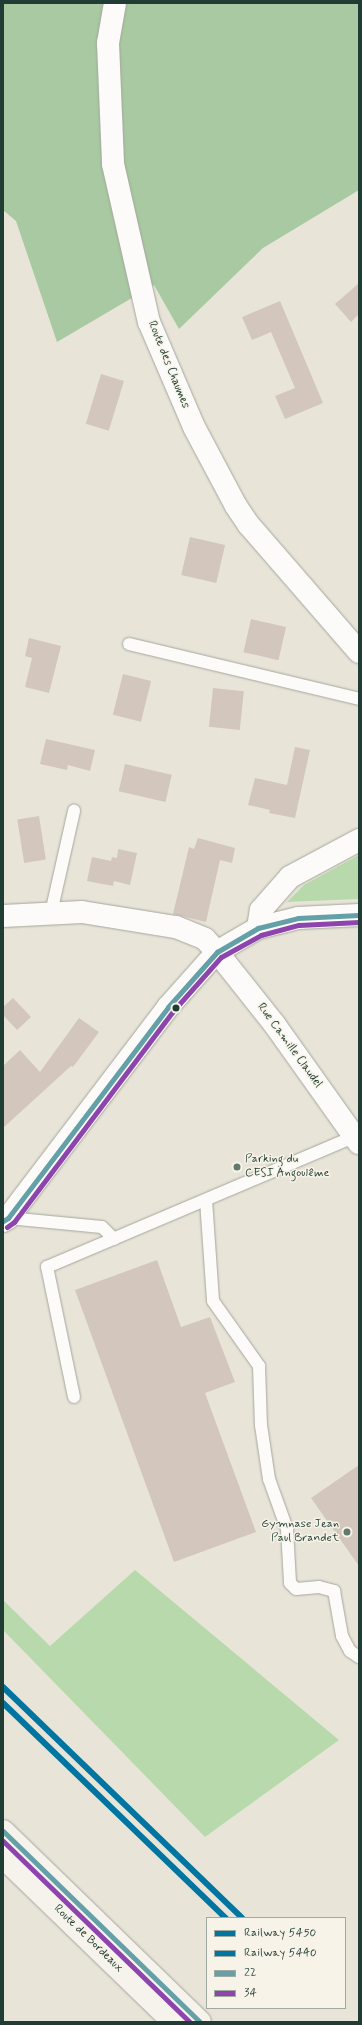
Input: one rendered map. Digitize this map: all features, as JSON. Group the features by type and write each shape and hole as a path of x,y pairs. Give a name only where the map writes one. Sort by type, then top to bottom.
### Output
{"main road":[{"name":"Route de Bordeaux","path":"3,1831 200,2022"},
{"name":"Route de Bordeaux","path":"3,1857 173,2022"}],"street":[{"name":"Route des Chaumes","path":"115,3 108,43 113,164 149,322 194,427 236,506 249,525 359,652"},
{"path":"258,928 261,910 290,877 359,840"},
{"name":"Rue Camille Claudel","path":"3,916 82,912 176,927 205,939 275,1025 357,1140"},
{"path":"5,1220 168,1007 217,952 258,928 298,918 359,915"}],"lane":[{"path":"129,644 359,699"},
{"path":"51,913 74,811"},
{"path":"74,1397 47,1267 206,1200 357,1140"},
{"path":"206,1200 213,1301 259,1366 261,1425 269,1479 287,1529 290,1584 296,1589 319,1587 334,1591 342,1636 350,1651 359,1657"},
{"path":"5,1220 102,1227 114,1239"}],"green space":[{"path":"3,3 359,3 359,190 263,248 179,329 154,285 57,342 16,221 3,210"},
{"path":"359,855 359,899 287,902 304,885"},
{"path":"135,1570 339,1740 205,1837 3,1630 3,1600 50,1646"}],"building":[{"path":"359,283 359,314 351,322 335,304"},
{"path":"280,301 323,403 285,419 275,396 295,388 271,332 252,340 242,317"},
{"path":"101,374 124,381 109,431 86,424"},
{"path":"190,537 225,545 216,583 181,575"},
{"path":"251,619 286,627 278,660 243,652"},
{"path":"29,638 61,646 49,693 25,687 32,658 25,656"},
{"path":"123,674 151,681 141,722 113,715"},
{"path":"213,688 244,691 240,730 209,727"},
{"path":"46,739 95,750 90,771 68,765 67,770 40,764"},
{"path":"295,747 310,750 295,818 269,813 270,810 248,805 255,778 287,785"},
{"path":"125,764 172,775 165,802 119,791"},
{"path":"39,816 46,859 24,863 17,819"},
{"path":"198,838 235,848 232,863 220,860 206,922 173,914 189,847 194,849"},
{"path":"118,849 137,853 130,885 114,881 113,886 87,881 92,857 111,861 112,857 117,858"},
{"path":"13,998 31,1017 17,1030 3,1015 3,1007"},
{"path":"79,1018 99,1032 73,1067 71,1066 3,1128 3,1066 20,1050 40,1072"},
{"path":"157,1260 181,1327 210,1317 235,1382 205,1393 256,1532 174,1562 75,1290"},
{"name":"Gymnase Jean Paul Brandet","path":"359,1465 359,1566 311,1498"}],"rail line":[{"name":"5450","path":"3,1687 241,1917"},
{"name":"5440","path":"3,1703 225,1917"}],"transit line":[{"name":"22","path":"3,1221 8,1218 168,1007 217,952 258,928 298,918 359,915"},
{"name":"34","path":"7,1227 14,1222 173,1011 221,957 261,935 299,925 359,922"},
{"name":"22","path":"3,1831 200,2022"},
{"name":"34","path":"3,1841 190,2022"}],"place":[{"name":"Parking du CESI Angoulême","path":"237,1167"},
{"name":"Gymnase Jean Paul Brandet","path":"347,1532"}]}
